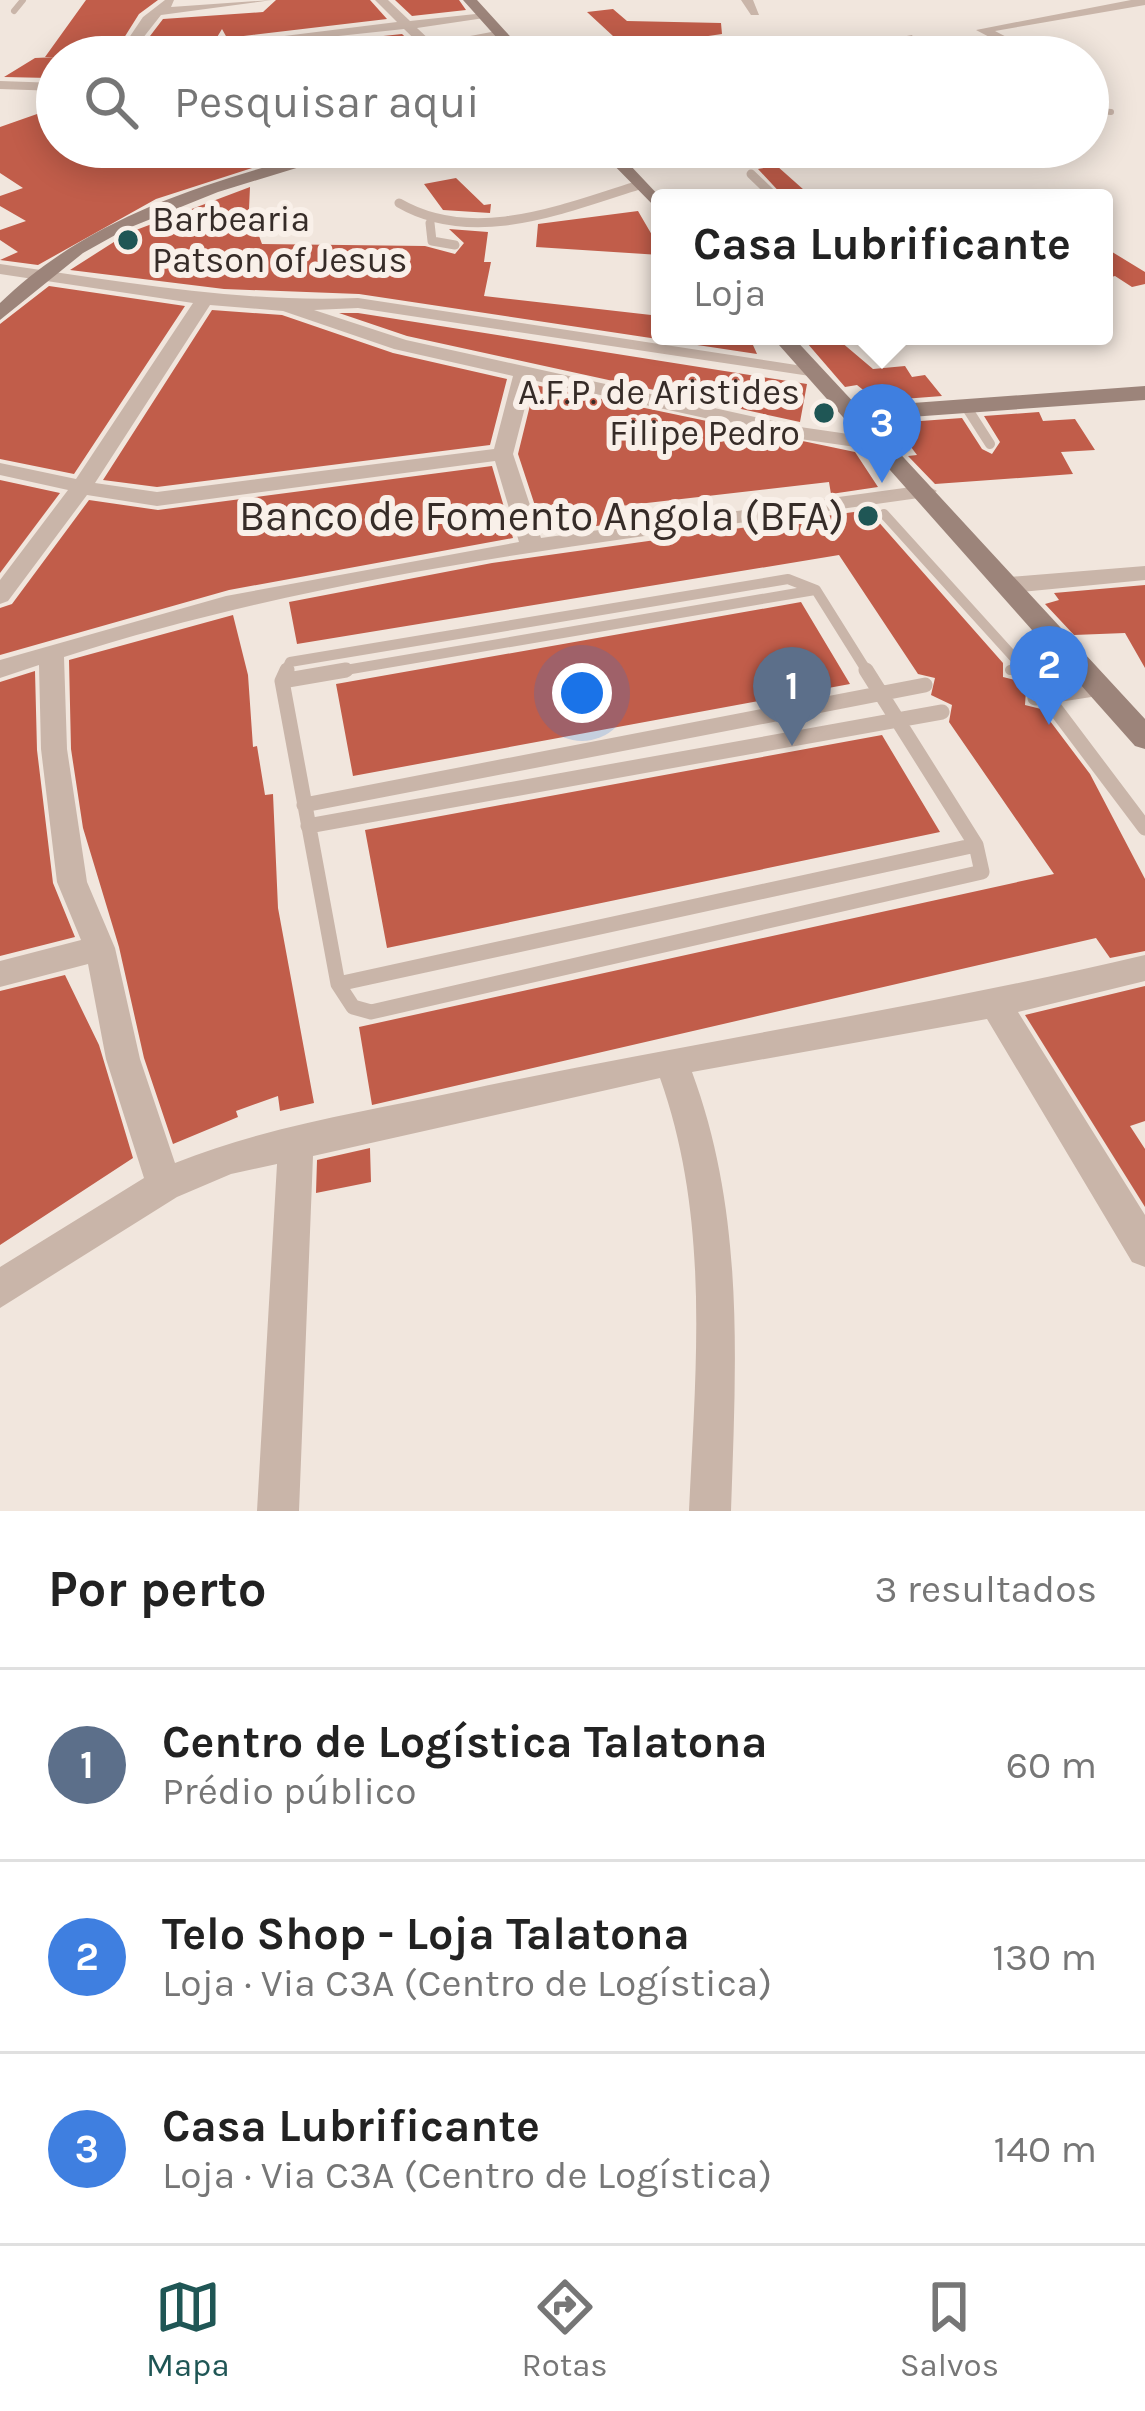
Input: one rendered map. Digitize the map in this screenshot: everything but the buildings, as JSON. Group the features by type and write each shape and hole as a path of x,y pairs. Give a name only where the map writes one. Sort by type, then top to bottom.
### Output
{"street":[{"path":"137,36 155,12 174,0"},
{"path":"155,12 266,0"},
{"path":"381,0 416,36"},
{"path":"470,0 502,34 495,36"},
{"path":"1036,0 1064,15"},
{"path":"995,36 982,30 1145,1"},
{"path":"229,36 240,2"},
{"path":"328,36 485,17"},
{"path":"0,85 36,86"},
{"path":"3,309 40,276 122,222 263,168"},
{"path":"624,168 651,198"},
{"path":"0,269 204,299 286,306 358,303 816,374"},
{"path":"0,596 83,486 172,356 204,299"},
{"path":"286,306 351,332 800,433 883,445"},
{"path":"789,345 1145,737"},
{"path":"524,372 503,454 533,549"},
{"path":"800,433 900,409 1145,393"},
{"path":"0,470 136,498 184,497 503,454"},
{"path":"0,669 51,651 266,595 533,549 926,491"},
{"path":"1010,585 1145,573"},
{"path":"51,651 63,832 72,882 100,949 123,1059 164,1185"},
{"path":"0,974 100,949"},
{"path":"0,1289 164,1185 229,1158 671,1061 995,1004 1145,968"},
{"path":"995,1004 1145,1249"},
{"path":"671,1061 698,1142 711,1227 716,1323 710,1511"},
{"path":"278,1511 296,1143"}],"lane":[{"path":"14,11 23,0"},
{"path":"751,174 766,189"},
{"path":"399,203 430,223 530,215 639,184"},
{"path":"430,223 432,241 455,245"},
{"path":"965,405 990,444"},
{"path":"884,514 1145,828"},
{"path":"817,590 976,845 983,868 976,876 371,1012 353,1007 338,984 304,805 282,681 817,590"},
{"path":"1017,669 1075,660"},
{"path":"304,805 925,685"},
{"path":"1040,697 1100,688"},
{"path":"308,826 942,712"},
{"path":"338,984 976,845"}],"place":[{"name":"Barbearia Patson of Jesus","path":"128,240"},
{"name":"A.F.P. de Aristides Filipe Pedro","path":"824,413"},
{"name":"Casa Lubrificante","path":"882,483"},
{"name":"Banco de Fomento Angola (BFA)","path":"868,516"},
{"name":"Telo Shop - Loja Talatona","path":"1049,725"},
{"name":"Centro de Logística Talatona","path":"792,746"}]}
